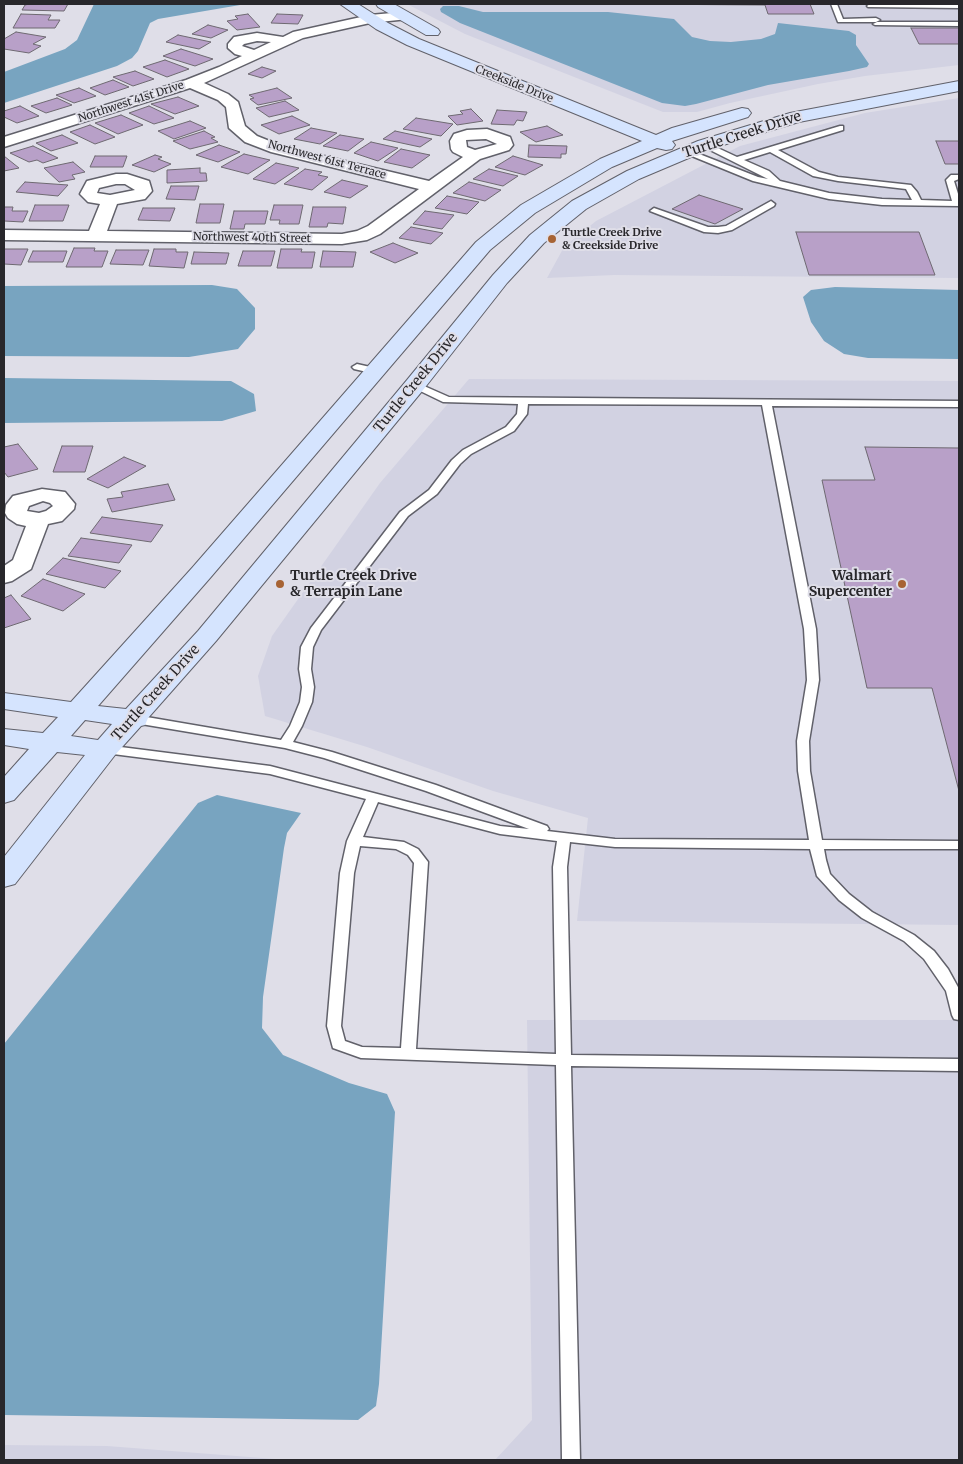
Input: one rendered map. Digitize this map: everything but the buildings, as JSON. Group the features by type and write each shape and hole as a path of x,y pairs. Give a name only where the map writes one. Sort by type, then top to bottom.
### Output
{"street":[{"name":"Creekside Drive","path":"348,4 376,23 421,46 658,132 686,152"},
{"path":"383,4 444,37"},
{"name":"Northwest 41st Drive","path":"256,55 240,51 235,48 235,44 239,40 257,38 272,38 284,42 310,42 327,34 403,16"},
{"name":"Northwest 41st Drive","path":"4,142 190,83 284,42"},
{"path":"910,79 959,73"},
{"name":"Northwest 61st Terrace","path":"190,83 223,97 233,105 237,128 251,139 277,149 432,187"},
{"name":"Turtle Creek Drive","path":"4,877 105,749 207,636 415,385 500,278 537,239 579,205 633,175 704,145 796,117 959,86"},
{"name":"Turtle Creek Drive","path":"4,794 80,710 366,369 483,246 505,227 548,196 658,132 678,132 762,108"},
{"path":"678,132 704,145"},
{"name":"Northwest 40th Street","path":"4,235 342,239 361,236 374,230 474,156"},
{"path":"96,236 110,200"},
{"path":"366,369 415,385"},
{"path":"4,576 23,564 39,520"},
{"path":"4,701 135,718"},
{"path":"4,737 105,749"}],"lane":[{"path":"834,4 840,20 959,24"},
{"path":"870,6 959,6"},
{"path":"736,160 840,128"},
{"path":"704,145 766,173 778,183"},
{"path":"772,150 816,174 838,179 908,187 913,192 918,204"},
{"path":"686,152 756,179 828,196 918,204 958,204 950,180 954,176 959,177"},
{"path":"654,211 707,230 718,230 729,228 771,204"},
{"path":"415,385 448,400 959,404"},
{"path":"285,744 296,726 306,702 308,688 304,669 307,648 315,630 404,514 433,492 456,462 467,452 510,429 522,414 523,400"},
{"path":"766,403 810,629 813,680 803,742 804,771 818,844 819,860 824,876 844,897 867,915 909,938 929,955 943,973 953,991 959,1015"},
{"path":"135,718 285,744 328,755 431,788 564,836"},
{"path":"105,749 270,770 500,830 615,843 959,845"},
{"path":"374,797 354,841 346,873 334,1026 338,1044 361,1052 564,1060 959,1065"},
{"path":"564,836 560,867 571,1460"},
{"path":"354,841 399,845 413,852 421,862 408,1053"}],"shaded area":[{"path":"407,4 959,4 959,65 865,76 818,84 697,112 663,112 465,34"},
{"path":"959,98 959,278 614,275 547,278 564,247 596,221 740,146 865,113"},
{"path":"469,379 959,381 959,925 577,921 588,818 493,791 367,747 265,716 258,676 272,636 380,483"},
{"path":"527,1020 959,1020 959,1460 495,1460 532,1420"},
{"path":"4,1445 107,1446 288,1460 4,1460"}],"water":[{"path":"94,4 246,4 158,19 150,23 138,51 132,58 117,66 4,103 4,72 65,49 77,40"},
{"path":"443,6 459,6 483,12 608,12 674,19 692,37 710,41 731,42 761,39 775,34 778,23 849,31 856,35 856,45 869,64 867,67 768,85 696,104 685,106 662,103 460,23 441,12 440,9"},
{"path":"212,285 237,289 255,308 255,329 238,349 189,357 4,356 4,286"},
{"path":"835,287 959,290 959,359 868,358 844,354 824,341 811,322 803,297 811,290"},
{"path":"4,378 231,381 254,394 256,411 222,421 4,423"},
{"path":"217,795 301,813 287,833 284,848 263,997 262,1028 283,1055 349,1083 387,1094 395,1112 379,1384 376,1406 358,1420 4,1415 4,1044 198,803"}],"place":[{"name":"Turtle Creek Drive & Creekside Drive","path":"552,239"},
{"name":"Turtle Creek Drive & Terrapin Lane","path":"280,584"},
{"name":"Walmart Supercenter","path":"902,584"}]}
